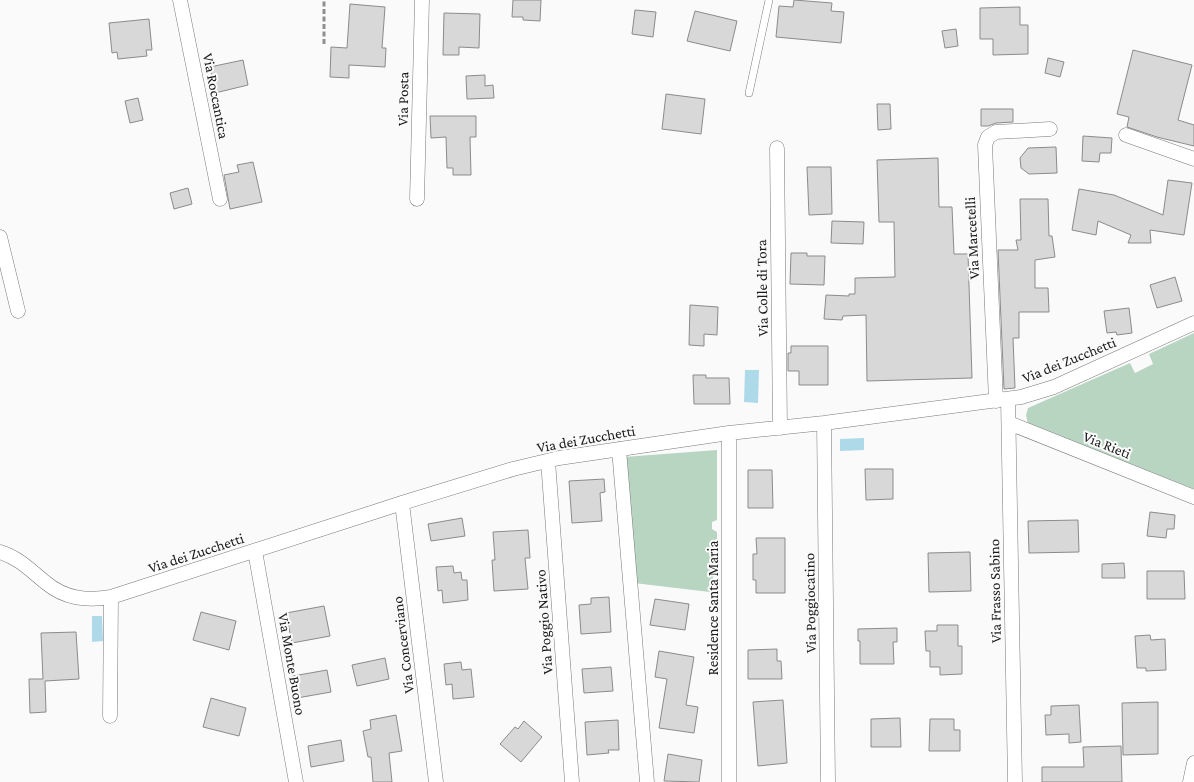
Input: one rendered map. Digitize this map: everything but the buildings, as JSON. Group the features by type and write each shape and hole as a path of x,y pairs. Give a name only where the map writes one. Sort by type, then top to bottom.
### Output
{"street":[{"name":"Via Roccantica","path":"180,0 220,199"},
{"name":"Via Posta","path":"417,199 422,0"},
{"name":"Via Marcetelli","path":"1002,400 985,145 988,137 996,132 1050,129"},
{"path":"1126,135 1194,159"},
{"name":"Via Colle di Tora","path":"776,148 780,428"},
{"path":"0,237 18,310"},
{"name":"Via dei Zucchetti","path":"0,552 18,560 48,585 65,595 81,599 111,597 512,469 548,460 729,433 1002,400 1037,393 1194,323"},
{"name":"Via Frasso Sabino","path":"1002,400 1009,423 1015,782"},
{"name":"Via Poggiocatino","path":"824,423 828,782"},
{"name":"Via Rieti","path":"1009,423 1194,497"},
{"name":"Residence Santa Maria","path":"729,433 729,782"},
{"path":"619,449 647,782"},
{"name":"Via Poggio Nativo","path":"548,460 572,782"},
{"name":"Via Concerviano","path":"402,504 436,782"},
{"name":"Via Monte Buono","path":"255,551 296,782"},
{"path":"110,716 111,597"},
{"path":"1190,782 1194,763"}],"lane":[{"path":"749,94 769,0"}],"path":[{"path":"324,0 324,44"}],"green space":[{"path":"1194,333 1194,489 1028,424 1026,415 1028,408 1130,363 1135,373 1153,364 1149,354"},
{"path":"717,450 717,520 712,522 712,529 717,532 717,575 713,577 713,585 718,589 718,593 634,583 624,457"}],"water":[{"path":"745,370 759,370 758,403 744,402"},
{"path":"864,438 864,450 840,451 840,439"},
{"path":"92,616 102,616 103,641 92,642"}]}
